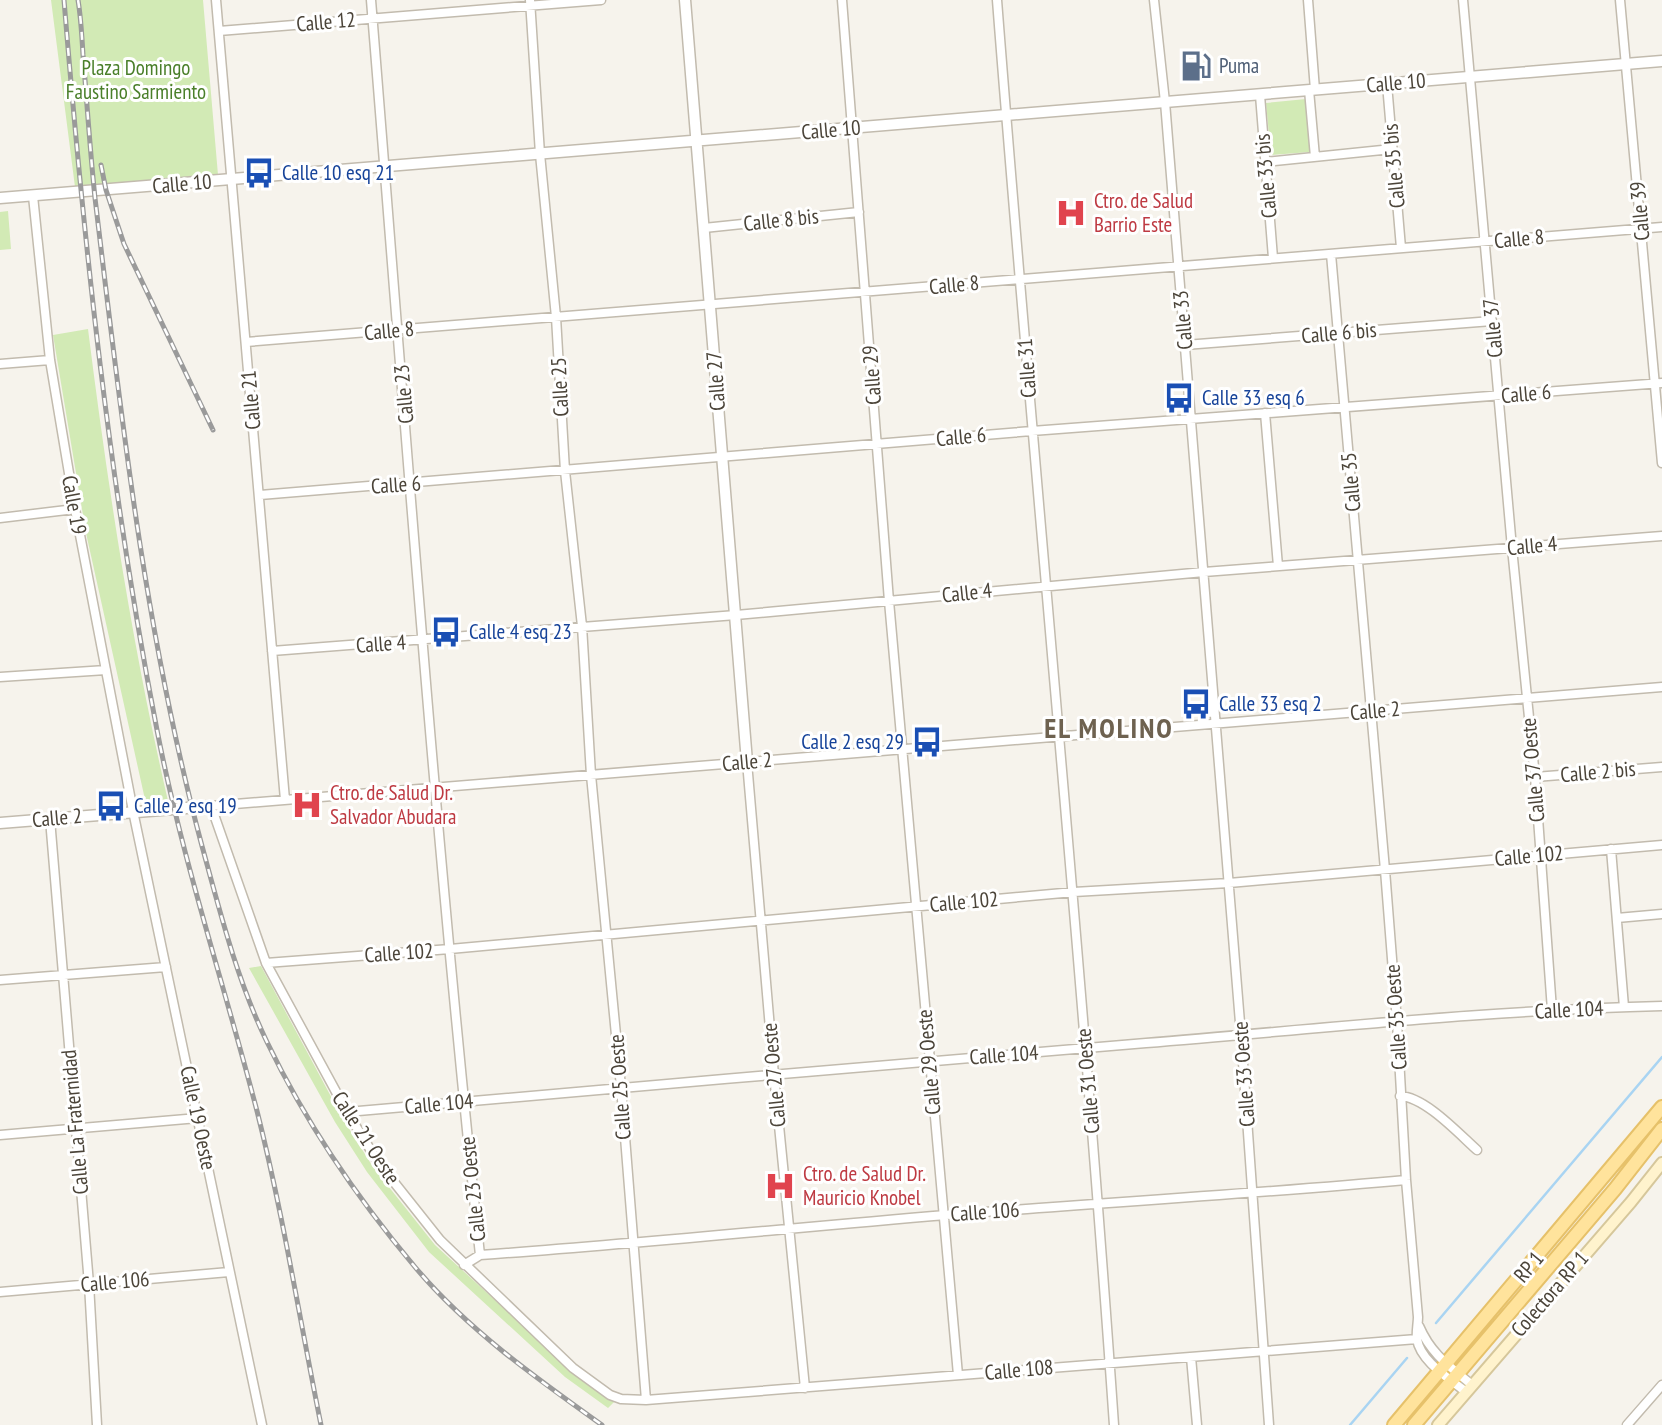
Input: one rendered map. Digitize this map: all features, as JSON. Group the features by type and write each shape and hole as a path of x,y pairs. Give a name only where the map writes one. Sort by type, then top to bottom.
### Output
{"main road":[{"name":"RP 1","path":"1394,1425 1662,1107"},
{"name":"RP 1","path":"1414,1425 1615,1189 1662,1129"},
{"name":"Colectora RP 1","path":"1438,1425 1662,1163"}],"street":[{"name":"Calle 21","path":"216,0 285,800"},
{"name":"Calle 23","path":"371,0 436,788"},
{"name":"Calle 12","path":"219,31 530,3 601,0"},
{"name":"Calle 27","path":"685,0 747,762"},
{"name":"Calle 29","path":"842,0 888,601 902,749"},
{"name":"Calle 31","path":"997,0 1059,737"},
{"name":"Calle 33","path":"1154,0 1165,102 1216,724"},
{"path":"1308,0 1315,157"},
{"name":"Calle 37","path":"1463,0 1527,698"},
{"name":"Calle 39","path":"1619,0 1659,383 1662,463"},
{"name":"Calle 25","path":"530,3 540,154 556,317 565,471 582,626 591,775"},
{"name":"Calle 10","path":"0,198 1662,61"},
{"name":"Calle 35 bis","path":"1387,84 1401,248"},
{"name":"Calle 33 bis","path":"1259,95 1273,258"},
{"path":"1265,162 1392,149"},
{"name":"Calle 19","path":"33,196 50,360 75,509 133,811"},
{"name":"Calle 8 bis","path":"704,228 859,212"},
{"name":"Calle 8","path":"246,342 1662,227"},
{"name":"Calle 35","path":"1331,254 1371,711"},
{"name":"Calle 6 bis","path":"1185,345 1492,321"},
{"path":"0,364 50,360"},
{"name":"Calle 6","path":"260,495 1032,431 1659,383"},
{"path":"1265,413 1278,566"},
{"path":"0,518 75,509"},
{"name":"Calle 4","path":"272,651 424,641 1204,572 1662,536"},
{"path":"0,677 106,670"},
{"name":"Calle 2","path":"0,823 1662,687"},
{"name":"Calle 37 Oeste","path":"1527,698 1552,1010"},
{"name":"Calle 35 Oeste","path":"1371,711 1397,1022 1417,1339"},
{"name":"Calle 33 Oeste","path":"1216,724 1269,1425"},
{"name":"Calle 31 Oeste","path":"1059,737 1074,892 1114,1425"},
{"name":"Calle 29 Oeste","path":"902,749 958,1375"},
{"name":"Calle 27 Oeste","path":"747,762 805,1388"},
{"name":"Calle 2 bis","path":"1535,778 1662,767"},
{"name":"Calle 25 Oeste","path":"591,775 608,935 646,1400"},
{"name":"Calle 23 Oeste","path":"436,788 480,1255"},
{"name":"Calle 21 Oeste","path":"211,806 266,963 347,1112 378,1162 440,1241 464,1265 573,1368 610,1395 621,1399"},
{"name":"Calle 19 Oeste","path":"133,811 262,1425"},
{"name":"Calle La Fraternidad","path":"50,819 89,1284 97,1425"},
{"name":"Calle 102","path":"266,963 450,949 1074,892 1229,883 1662,845"},
{"path":"1611,849 1624,1007"},
{"path":"1617,918 1662,914"},
{"path":"0,980 166,967"},
{"name":"Calle 104","path":"347,1112 928,1060 1397,1022 1552,1010 1662,1006"},
{"path":"1400,1096 1424,1105 1477,1150"},
{"path":"0,1135 198,1118"},
{"name":"Calle 106","path":"480,1255 632,1245 944,1216 1406,1180"},
{"path":"464,1265 480,1255"},
{"name":"Calle 106","path":"0,1292 229,1272"},
{"name":"Calle 35 Oeste","path":"1418,1323 1443,1367"},
{"path":"1417,1339 1420,1350 1469,1388"},
{"name":"Calle 108","path":"621,1399 646,1400 1417,1339"},
{"path":"1191,1357 1197,1425"},
{"path":"1627,1425 1662,1385"}],"green space":[{"name":"Plaza Domingo Faustino Sarmiento","path":"51,0 203,0 218,175 75,187"},
{"path":"1306,99 1310,152 1271,155 1266,103"},
{"path":"8,211 11,249 0,250 0,212"},
{"path":"88,329 122,566 168,801 146,804 86,533 53,335"},
{"path":"261,966 343,1119 373,1167 435,1245 571,1370 615,1401 608,1408 565,1377 429,1252 367,1172 335,1122 249,968"}],"waterway":[{"path":"1436,1323 1662,1057"},
{"path":"1350,1425 1407,1358"}],"railway":[{"path":"64,0 100,366 140,639 167,778 266,1150 321,1425"},
{"path":"78,0 95,198 125,442 150,605 182,766 223,921 247,995 267,1042 298,1102 353,1187 415,1267 435,1290 480,1332 602,1425"},
{"path":"101,165 106,190 124,244 213,430"}],"place":[{"name":"Puma","path":"1196,66"},
{"name":"Calle 10 esq 21","path":"259,173"},
{"name":"Ctro. de Salud Barrio Este","path":"1071,213"},
{"name":"Calle 33 esq 6","path":"1179,398"},
{"name":"Calle 4 esq 23","path":"446,632"},
{"name":"Calle 33 esq 2","path":"1196,704"},
{"name":"Calle 2 esq 29","path":"927,742"},
{"name":"Ctro. de Salud Dr. Salvador Abudara","path":"307,805"},
{"name":"Calle 2 esq 19","path":"111,806"},
{"name":"Ctro. de Salud Dr. Mauricio Knobel","path":"780,1186"}],"district":[{"name":"EL MOLINO","path":"1109,728"}]}
